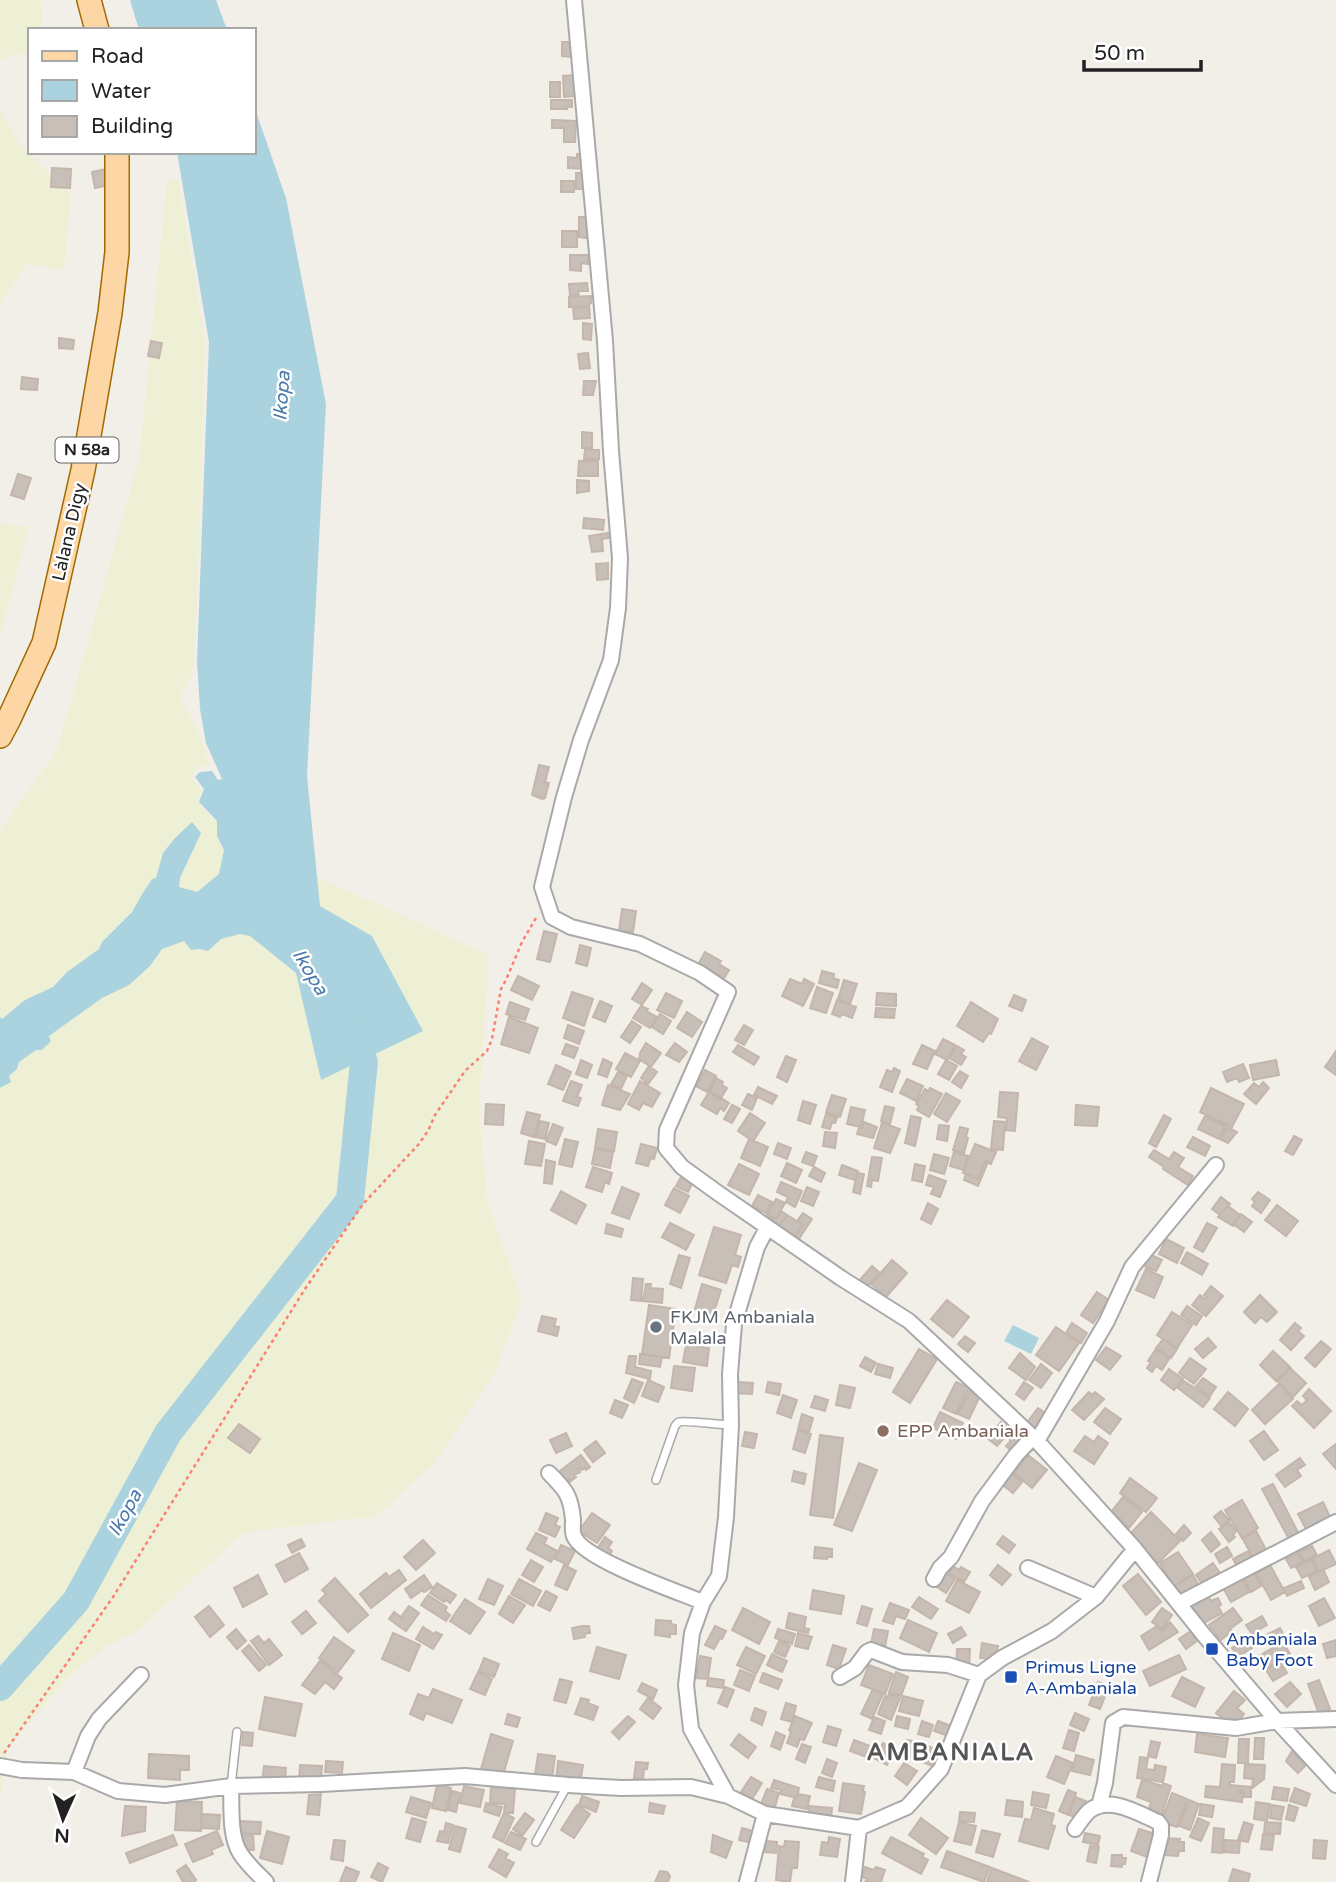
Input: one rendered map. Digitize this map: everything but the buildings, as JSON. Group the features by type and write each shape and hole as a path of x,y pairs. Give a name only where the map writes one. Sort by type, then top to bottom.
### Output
{"main road":[{"path":"89,0 96,28"},
{"name":"Làlana Digy","path":"0,736 44,643 83,470 110,313 117,252 117,154"}],"street":[{"path":"574,0 605,341 611,452 621,558 611,660 581,740 542,887 552,917 571,927 640,944 700,973 728,992 667,1130 666,1148 682,1167 767,1228 909,1321 1035,1439 1135,1549 1277,1721 1336,1785"},
{"path":"934,1579 951,1557 982,1502 1016,1455 1035,1439 1107,1321 1132,1267 1216,1165"},
{"path":"728,1796 691,1730 686,1685 692,1633 703,1602 719,1576 726,1517 734,1324 757,1247 767,1228"},
{"path":"549,1473 570,1496 573,1535 581,1546 593,1555 703,1602"},
{"path":"1180,1603 1336,1522"},
{"path":"0,1766 22,1770 74,1772 118,1791 165,1795 231,1786 465,1776 621,1788 691,1787 728,1796 765,1814 859,1828 906,1807 941,1769 979,1675 1002,1658 1052,1631 1096,1597 1135,1549"},
{"path":"1028,1568 1096,1597"},
{"path":"840,1677 855,1668 871,1650 902,1662 948,1665 979,1675"},
{"path":"74,1772 88,1736 99,1719 141,1675"},
{"path":"1099,1806 1105,1783 1111,1732 1117,1719 1129,1716 1236,1728 1277,1721 1336,1719"},
{"path":"231,1786 233,1830 239,1851 266,1882"},
{"path":"1074,1829 1089,1811 1110,1804 1158,1822 1161,1835 1149,1882"},
{"path":"747,1882 765,1814"},
{"path":"853,1882 859,1828"}],"lane":[{"path":"656,1480 675,1426 680,1421 731,1425"},
{"path":"231,1786 237,1732"},
{"path":"536,1842 568,1785"}],"path":[{"path":"0,1759 113,1597 305,1289 355,1215 418,1145 465,1071 487,1051 492,1039 500,989 535,919 548,905"}],"green space":[{"path":"0,0 41,0 43,28 28,28 28,52 0,60"},
{"path":"0,109 28,154 71,194 64,271 27,264 0,305"},
{"path":"167,178 179,181 205,342 198,585 192,675 179,697 196,725 210,765 197,768 191,777 201,790 197,801 213,820 322,879 489,955 479,1106 487,1199 522,1301 494,1374 436,1461 377,1516 243,1533 137,1631 109,1645 72,1673 8,1748 0,1799 0,830 57,750 139,460"},
{"path":"0,524 29,526 0,638"}],"water":[{"path":"130,0 216,0 226,28 138,28"},
{"path":"256,112 286,198 326,404 307,776 320,906 372,936 423,1031 321,1080 296,973 250,936 240,934 221,939 208,951 191,950 184,941 162,949 150,966 129,985 102,998 49,1036 51,1041 42,1050 36,1050 19,1062 17,1069 9,1076 11,1082 0,1088 0,1017 2,1019 25,1000 53,987 67,972 99,949 102,942 132,912 152,879 156,878 163,853 192,822 201,833 180,878 179,887 197,892 219,874 224,850 217,836 217,821 199,802 204,789 195,777 200,772 212,771 218,780 222,779 206,743 200,709 197,662 209,342 177,154 256,154"},
{"path":"1013,1325 1039,1338 1031,1354 1004,1341"}],"waterway":[{"name":"Ikopa","path":"0,1687 76,1601 168,1433 350,1200 364,1062 342,1027"}],"place":[{"name":"FKJM Ambaniala Malala","path":"656,1327"},
{"name":"EPP Ambaniala","path":"883,1431"},
{"name":"Ambaniala Baby Foot","path":"1212,1649"},
{"name":"Primus Ligne A-Ambaniala","path":"1011,1677"}],"district":[{"name":"AMBANIALA","path":"951,1752"}]}
